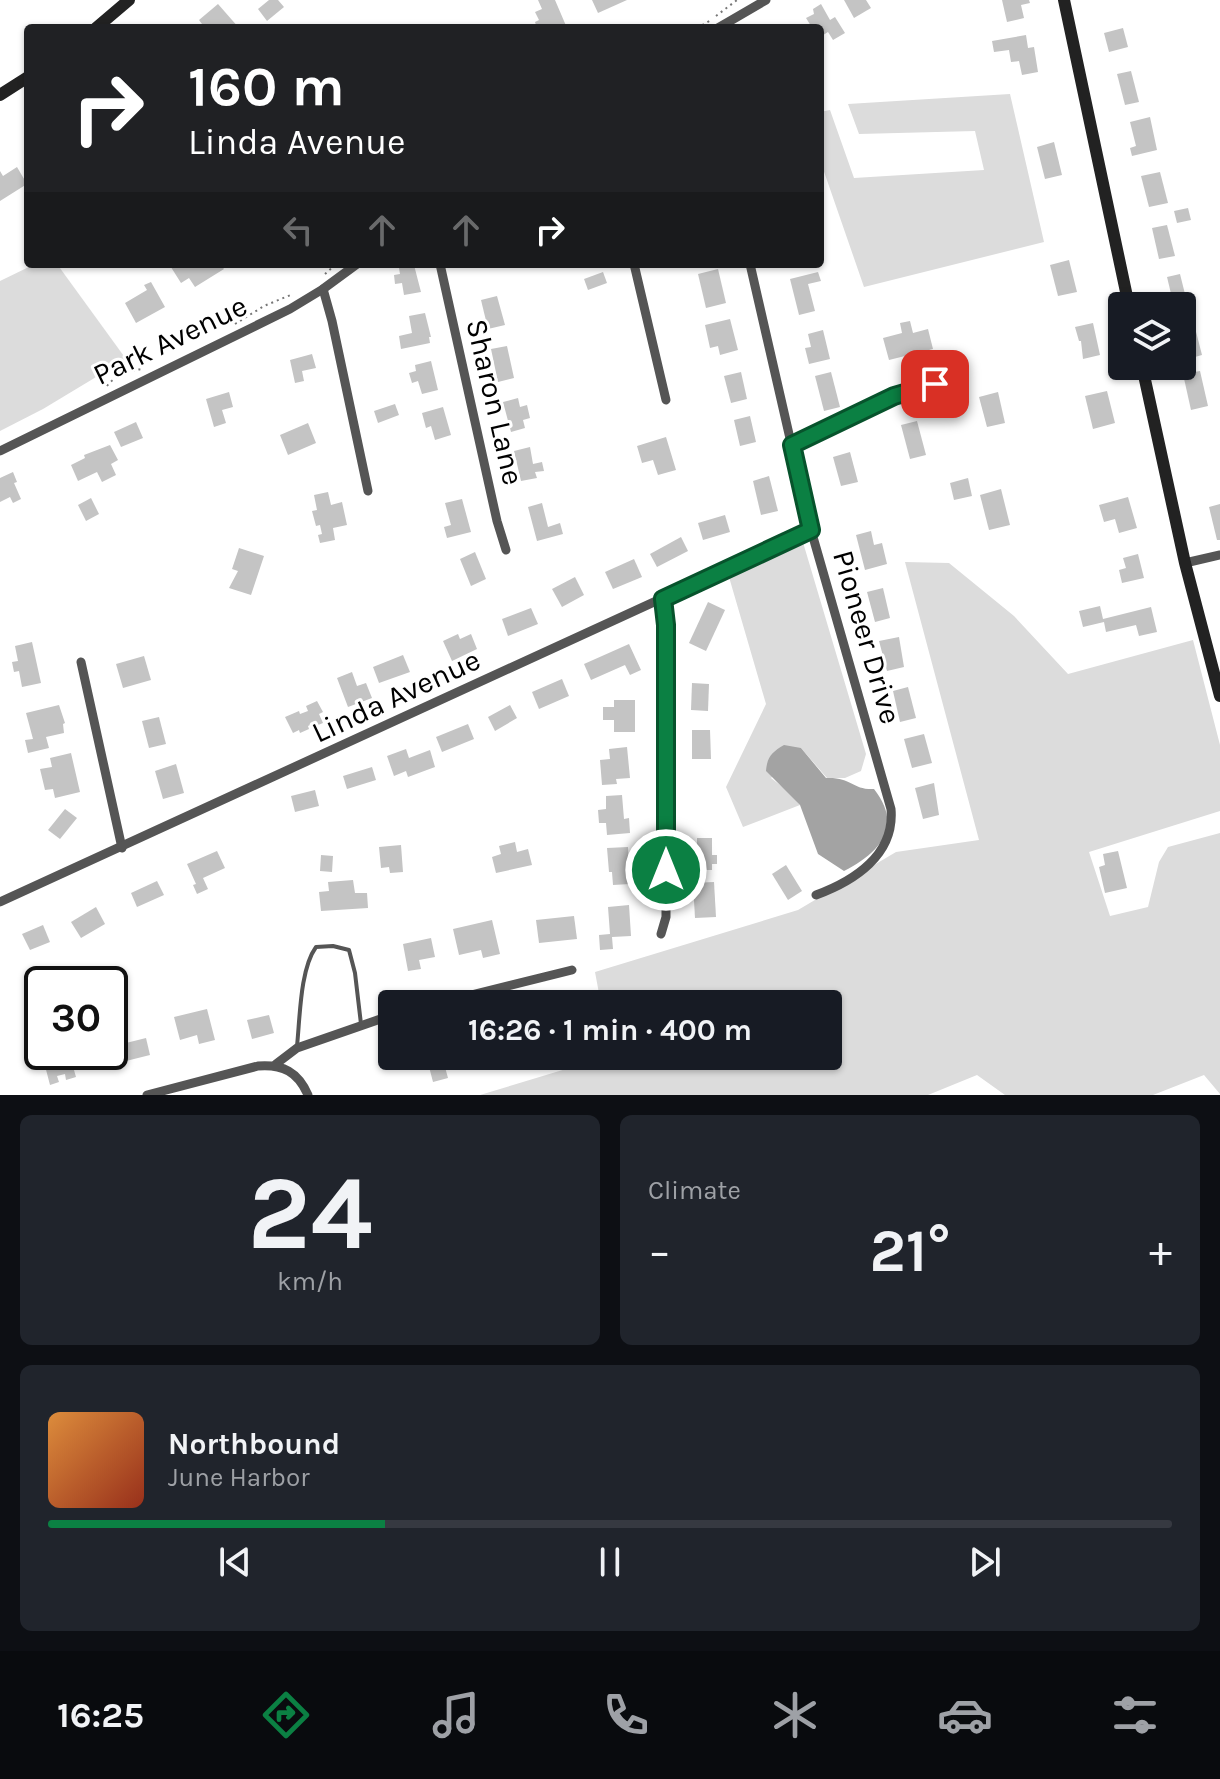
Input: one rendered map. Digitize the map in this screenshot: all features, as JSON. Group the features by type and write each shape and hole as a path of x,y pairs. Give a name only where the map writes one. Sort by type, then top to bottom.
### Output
{"street":[{"path":"101,24 129,0"},
{"path":"725,24 766,0"},
{"path":"1064,0 1126,292"},
{"path":"0,95 24,80"},
{"name":"Park Avenue","path":"0,451 255,326 323,289 352,268"},
{"name":"Sharon Lane","path":"441,268 506,550"},
{"path":"635,268 666,400"},
{"name":"Pioneer Drive","path":"751,268 811,530 890,800 892,819 890,836 879,853 841,885 816,895"},
{"path":"323,289 368,491"},
{"path":"1145,380 1185,563 1220,696"},
{"path":"792,445 913,389 935,384 939,386 948,409"},
{"name":"Linda Avenue","path":"0,902 811,530"},
{"path":"1185,563 1220,555"},
{"path":"661,934 666,917 666,625 663,599"},
{"path":"81,662 122,848"},
{"path":"491,990 572,970"},
{"path":"147,1095 276,1064 297,1048 378,1019"},
{"path":"276,1064 297,1077 308,1095"}],"lane":[{"path":"297,1048 310,955 316,947 333,946 349,950 361,1024"}],"path":[{"path":"703,24 737,0"}],"shaded area":[{"path":"1010,94 1044,242 864,287 824,172 824,111 830,110 854,178 984,170 975,131 859,134 848,104"},
{"path":"27,268 60,268 126,359 0,431 0,281"},
{"path":"802,539 866,754 861,771 845,778 827,778 801,748 771,778 800,805 743,827 726,787 766,704 729,577"},
{"path":"905,562 949,563 1014,616 1068,674 1193,640 1220,745 1220,811 1089,852 1110,916 1148,907 1159,862 1168,847 1220,833 1220,1094 1204,1075 1153,1095 1005,1095 977,1075 928,1095 480,1095 563,1070 842,1070 842,990 598,990 595,972 798,910 896,852 979,840"},
{"path":"784,745 801,748 826,778 874,789 883,803 887,827 883,838 857,864 844,871 818,854 800,805 766,771 771,755"}],"building":[{"path":"269,0 278,0 284,7 267,21 258,9"},
{"path":"538,0 555,0 565,24 536,24 539,20 535,12 542,9"},
{"path":"592,0 627,0 598,13"},
{"path":"844,0 866,0 871,8 854,18"},
{"path":"1002,0 1029,0 1030,3 1021,5 1024,18 1007,22"},
{"path":"218,4 236,24 202,24 199,20"},
{"path":"821,4 830,20 835,17 845,33 833,40 828,32 824,34 824,24 810,24 806,18 814,14 813,9"},
{"path":"1123,28 1128,47 1109,52 1104,33"},
{"path":"1026,35 1028,48 1034,47 1038,72 1022,75 1019,61 1011,62 1009,50 994,52 992,41"},
{"path":"1131,71 1139,102 1125,105 1117,74"},
{"path":"1150,117 1157,150 1132,156 1130,148 1136,146 1130,122"},
{"path":"1054,142 1062,175 1045,179 1037,147"},
{"path":"17,167 24,179 24,186 0,201 0,171 3,176"},
{"path":"1160,172 1168,203 1149,207 1141,176"},
{"path":"1188,208 1191,220 1177,223 1174,211"},
{"path":"1167,225 1175,256 1159,259 1152,228"},
{"path":"1069,260 1077,292 1058,296 1050,265"},
{"path":"172,268 224,269 195,287 189,278 181,283"},
{"path":"399,268 415,268 421,292 404,295 402,283 395,284 394,275 400,274"},
{"path":"718,269 726,303 706,308 698,274"},
{"path":"603,272 607,283 588,290 584,279"},
{"path":"818,272 821,281 808,284 815,311 799,315 790,279"},
{"path":"1180,274 1184,292 1171,292 1167,277"},
{"path":"151,282 165,307 136,323 125,303 147,290 144,285"},
{"path":"497,296 505,325 488,329 481,300"},
{"path":"425,313 430,343 401,349 399,336 412,333 409,316"},
{"path":"730,319 738,350 720,355 718,346 710,348 705,325"},
{"path":"910,321 913,333 928,329 933,349 889,360 883,338 902,333 900,323"},
{"path":"1093,323 1100,355 1083,359 1081,341 1075,327"},
{"path":"823,330 830,359 809,364 805,348 811,347 808,334"},
{"path":"1196,332 1202,355 1196,357"},
{"path":"507,346 514,378 498,382 491,349"},
{"path":"312,354 316,368 302,371 304,381 295,383 290,360"},
{"path":"431,361 438,390 422,394 418,381 412,383 409,373 416,371 415,365"},
{"path":"1200,371 1208,406 1191,410 1184,380 1196,380 1196,372"},
{"path":"741,372 747,399 731,403 724,376"},
{"path":"831,372 840,407 824,411 815,376"},
{"path":"1107,391 1115,423 1093,429 1085,396"},
{"path":"229,392 233,407 222,410 226,423 214,427 206,399"},
{"path":"998,392 1005,423 987,427 979,397"},
{"path":"518,398 520,407 527,405 530,418 523,420 525,428 511,432 503,402"},
{"path":"395,404 399,415 378,423 374,411"},
{"path":"443,407 451,435 435,440 431,426 426,428 422,413"},
{"path":"750,416 756,442 740,446 734,420"},
{"path":"917,421 926,455 910,459 901,425"},
{"path":"136,422 143,438 121,447 114,432"},
{"path":"308,423 316,443 288,455 280,435"},
{"path":"666,437 676,470 658,475 653,460 642,463 637,446"},
{"path":"110,445 118,460 111,464 116,475 102,482 97,472 78,481 71,465 85,458 84,455"},
{"path":"530,447 533,464 542,462 544,471 535,472 537,478 521,481 514,451"},
{"path":"850,452 858,482 841,486 833,457"},
{"path":"13,472 21,499 13,503 10,497 0,502 0,478"},
{"path":"769,476 778,511 761,515 753,481"},
{"path":"968,478 972,496 954,500 950,483"},
{"path":"1001,489 1010,525 989,530 980,495"},
{"path":"328,492 331,505 342,502 347,525 333,528 335,540 320,543 320,525 316,526 312,511 317,510 314,495"},
{"path":"1128,497 1137,528 1119,533 1115,519 1104,522 1099,505"},
{"path":"91,498 99,514 86,521 78,505"},
{"path":"462,499 471,532 447,538 444,527 451,525 445,503"},
{"path":"542,503 548,527 560,523 563,534 537,541 528,507"},
{"path":"1220,504 1220,540 1217,540 1209,507"},
{"path":"725,515 730,532 703,540 698,523"},
{"path":"871,531 874,545 882,543 887,564 865,570 856,535"},
{"path":"681,537 688,551 657,567 650,554"},
{"path":"239,548 264,556 251,595 229,588 238,571 232,569"},
{"path":"475,552 486,579 471,586 460,559"},
{"path":"1138,554 1144,578 1122,583 1119,570 1126,568 1123,558"},
{"path":"634,559 642,577 613,589 605,572"},
{"path":"575,577 584,595 562,607 552,589"},
{"path":"883,588 890,618 875,622 867,592"},
{"path":"708,602 725,610 706,651 689,643"},
{"path":"1100,606 1103,619 1151,607 1157,632 1139,636 1136,625 1106,632 1104,622 1083,627 1079,611"},
{"path":"531,608 538,624 508,636 502,619"},
{"path":"458,634 460,639 471,634 477,649 452,661 443,641"},
{"path":"899,637 904,667 887,671 879,641"},
{"path":"32,642 41,683 22,687 19,671 14,672 12,662 18,661 15,646"},
{"path":"629,644 641,670 630,675 625,665 591,680 584,664"},
{"path":"403,655 410,672 379,683 373,667"},
{"path":"144,656 151,680 123,688 116,664"},
{"path":"352,672 357,686 366,683 372,698 348,707 337,678"},
{"path":"562,679 569,696 539,709 532,692"},
{"path":"692,683 709,684 708,711 691,710"},
{"path":"908,687 916,718 900,722 893,691"},
{"path":"614,700 635,700 635,732 614,732 614,720 603,720 603,707 614,707"},
{"path":"317,701 323,712 319,714 323,723 313,727 312,724 308,726 309,729 293,733 285,717 308,711 306,706"},
{"path":"59,705 65,723 64,733 46,737 49,748 28,753 25,740 33,739 26,713"},
{"path":"510,705 517,718 495,731 488,717"},
{"path":"159,717 166,744 149,748 142,721"},
{"path":"468,724 474,739 442,752 436,737"},
{"path":"692,730 710,730 711,759 692,759"},
{"path":"924,734 932,763 912,768 904,739"},
{"path":"627,747 630,778 616,779 617,784 602,785 600,760 610,759 609,749"},
{"path":"406,749 409,758 430,750 435,767 408,777 406,771 394,776 387,756"},
{"path":"71,753 80,792 55,798 53,789 45,790 40,769 52,767 50,758"},
{"path":"176,764 184,793 163,799 155,771"},
{"path":"372,767 376,780 347,789 343,776"},
{"path":"934,783 939,815 923,819 915,788"},
{"path":"315,790 319,806 295,812 291,796"},
{"path":"622,795 624,819 629,818 630,833 607,835 606,823 599,823 598,810 606,809 606,796"},
{"path":"65,809 77,818 60,839 48,830"},
{"path":"697,838 712,838 712,855 717,855 717,864 712,864 712,870 697,870 693,850 697,850"},
{"path":"515,842 517,852 528,849 532,865 496,873 492,857 501,854 499,846"},
{"path":"401,845 403,872 390,873 389,867 381,868 379,847"},
{"path":"628,847 630,884 613,885 607,848"},
{"path":"217,851 225,868 203,878 208,889 197,894 187,864"},
{"path":"1118,851 1127,888 1105,893 1099,867 1105,865 1103,854"},
{"path":"321,855 333,856 332,872 320,871"},
{"path":"786,865 802,891 788,900 772,874"},
{"path":"353,880 355,893 367,893 368,908 321,911 319,892 329,891 328,882"},
{"path":"157,881 164,895 137,907 131,893"},
{"path":"714,882 716,917 695,918 693,883"},
{"path":"629,905 631,936 612,937 613,949 600,950 599,935 610,934 608,907"},
{"path":"96,907 105,924 81,938 71,922"},
{"path":"574,916 577,939 539,943 536,920"},
{"path":"492,920 500,954 483,958 481,950 459,955 453,929"},
{"path":"43,925 50,942 30,950 22,934"},
{"path":"431,938 435,957 419,960 421,969 408,971 403,944"},
{"path":"207,1009 215,1040 199,1044 197,1035 180,1040 174,1017"},
{"path":"269,1015 274,1033 252,1039 247,1020"},
{"path":"146,1038 150,1055 128,1060 128,1042"},
{"path":"46,1070 74,1070 76,1077 66,1080 65,1074 57,1076 59,1082 50,1085"},
{"path":"430,1070 446,1070 448,1078 433,1082"}],"route":[{"path":"666,870 666,625 663,599 811,530 792,445 894,396 935,384"}]}
